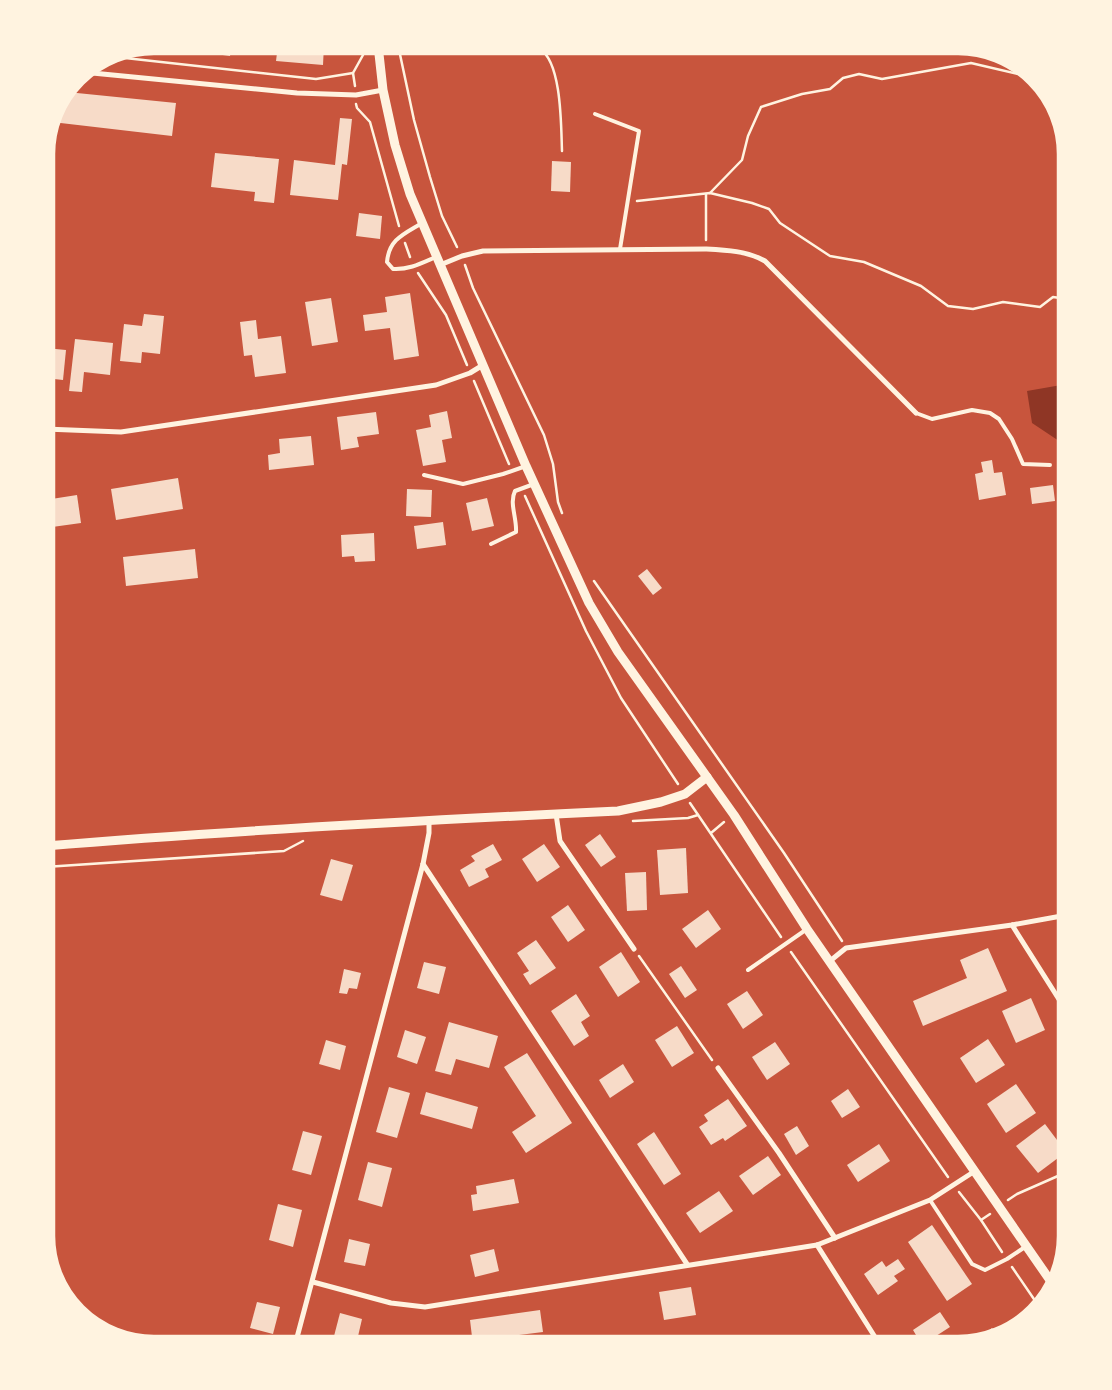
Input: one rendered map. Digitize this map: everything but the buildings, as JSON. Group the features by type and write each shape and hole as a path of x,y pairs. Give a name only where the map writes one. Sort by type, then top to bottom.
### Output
{"street":[{"path":"379,54 383,90 395,145 410,194 526,466 585,594 608,636 624,660 734,815 807,929 1049,1278"},
{"path":"95,73 289,92 356,95 383,90"},
{"path":"438,261 482,250 706,249 731,250 756,256 765,262 916,413"},
{"path":"54,429 121,432 436,385 470,373 483,365"},
{"path":"54,845 134,838 618,811 661,802 685,794 707,777"},
{"path":"556,814 560,841 634,949"},
{"path":"298,1336 423,864 429,832 429,821"},
{"path":"423,864 687,1264"},
{"path":"830,961 846,948 1012,925 1058,917"},
{"path":"1012,925 1058,998"},
{"path":"718,1068 779,1153 835,1238"},
{"path":"313,1282 391,1302 425,1307 687,1264 817,1245 930,1200 976,1171"},
{"path":"817,1245 874,1336"}],"lane":[{"path":"594,114 639,131 620,249"},
{"path":"422,223 393,242 388,251 387,262 393,269 438,261"},
{"path":"916,413 932,418 972,410 990,413 999,418 1012,439 1023,464 1050,465"},
{"path":"424,475 463,484 526,466"},
{"path":"491,544 516,532 517,522 512,498 515,491 534,484"},
{"path":"748,970 807,929"},
{"path":"930,1200 972,1264 985,1270 1027,1246"}],"path":[{"path":"363,54 353,73 357,108 370,122 409,256 446,315 512,471"},
{"path":"400,54 414,120 442,216 462,256 473,288 544,435 553,464 558,502 563,517"},
{"path":"544,54 552,65 561,112 562,151"},
{"path":"126,58 316,79 353,73"},
{"path":"710,194 742,160 748,136 761,108 802,94 830,89 844,78 859,74 882,79 971,64 1019,75"},
{"path":"706,194 706,249"},
{"path":"628,201 710,194 752,203 769,209 780,223 830,256 864,262 922,286 948,306 973,309 1004,302 1040,307 1053,297 1058,298"},
{"path":"522,489 586,632 620,698 786,944 954,1186 981,1220 1035,1300"},
{"path":"590,573 620,621 784,853 846,948"},
{"path":"54,866 284,851 307,839"},
{"path":"634,949 718,1068"},
{"path":"981,1220 1017,1194 1058,1176"}],"shaded area":[{"path":"1058,386 1058,440 1032,423 1027,391"}]}
